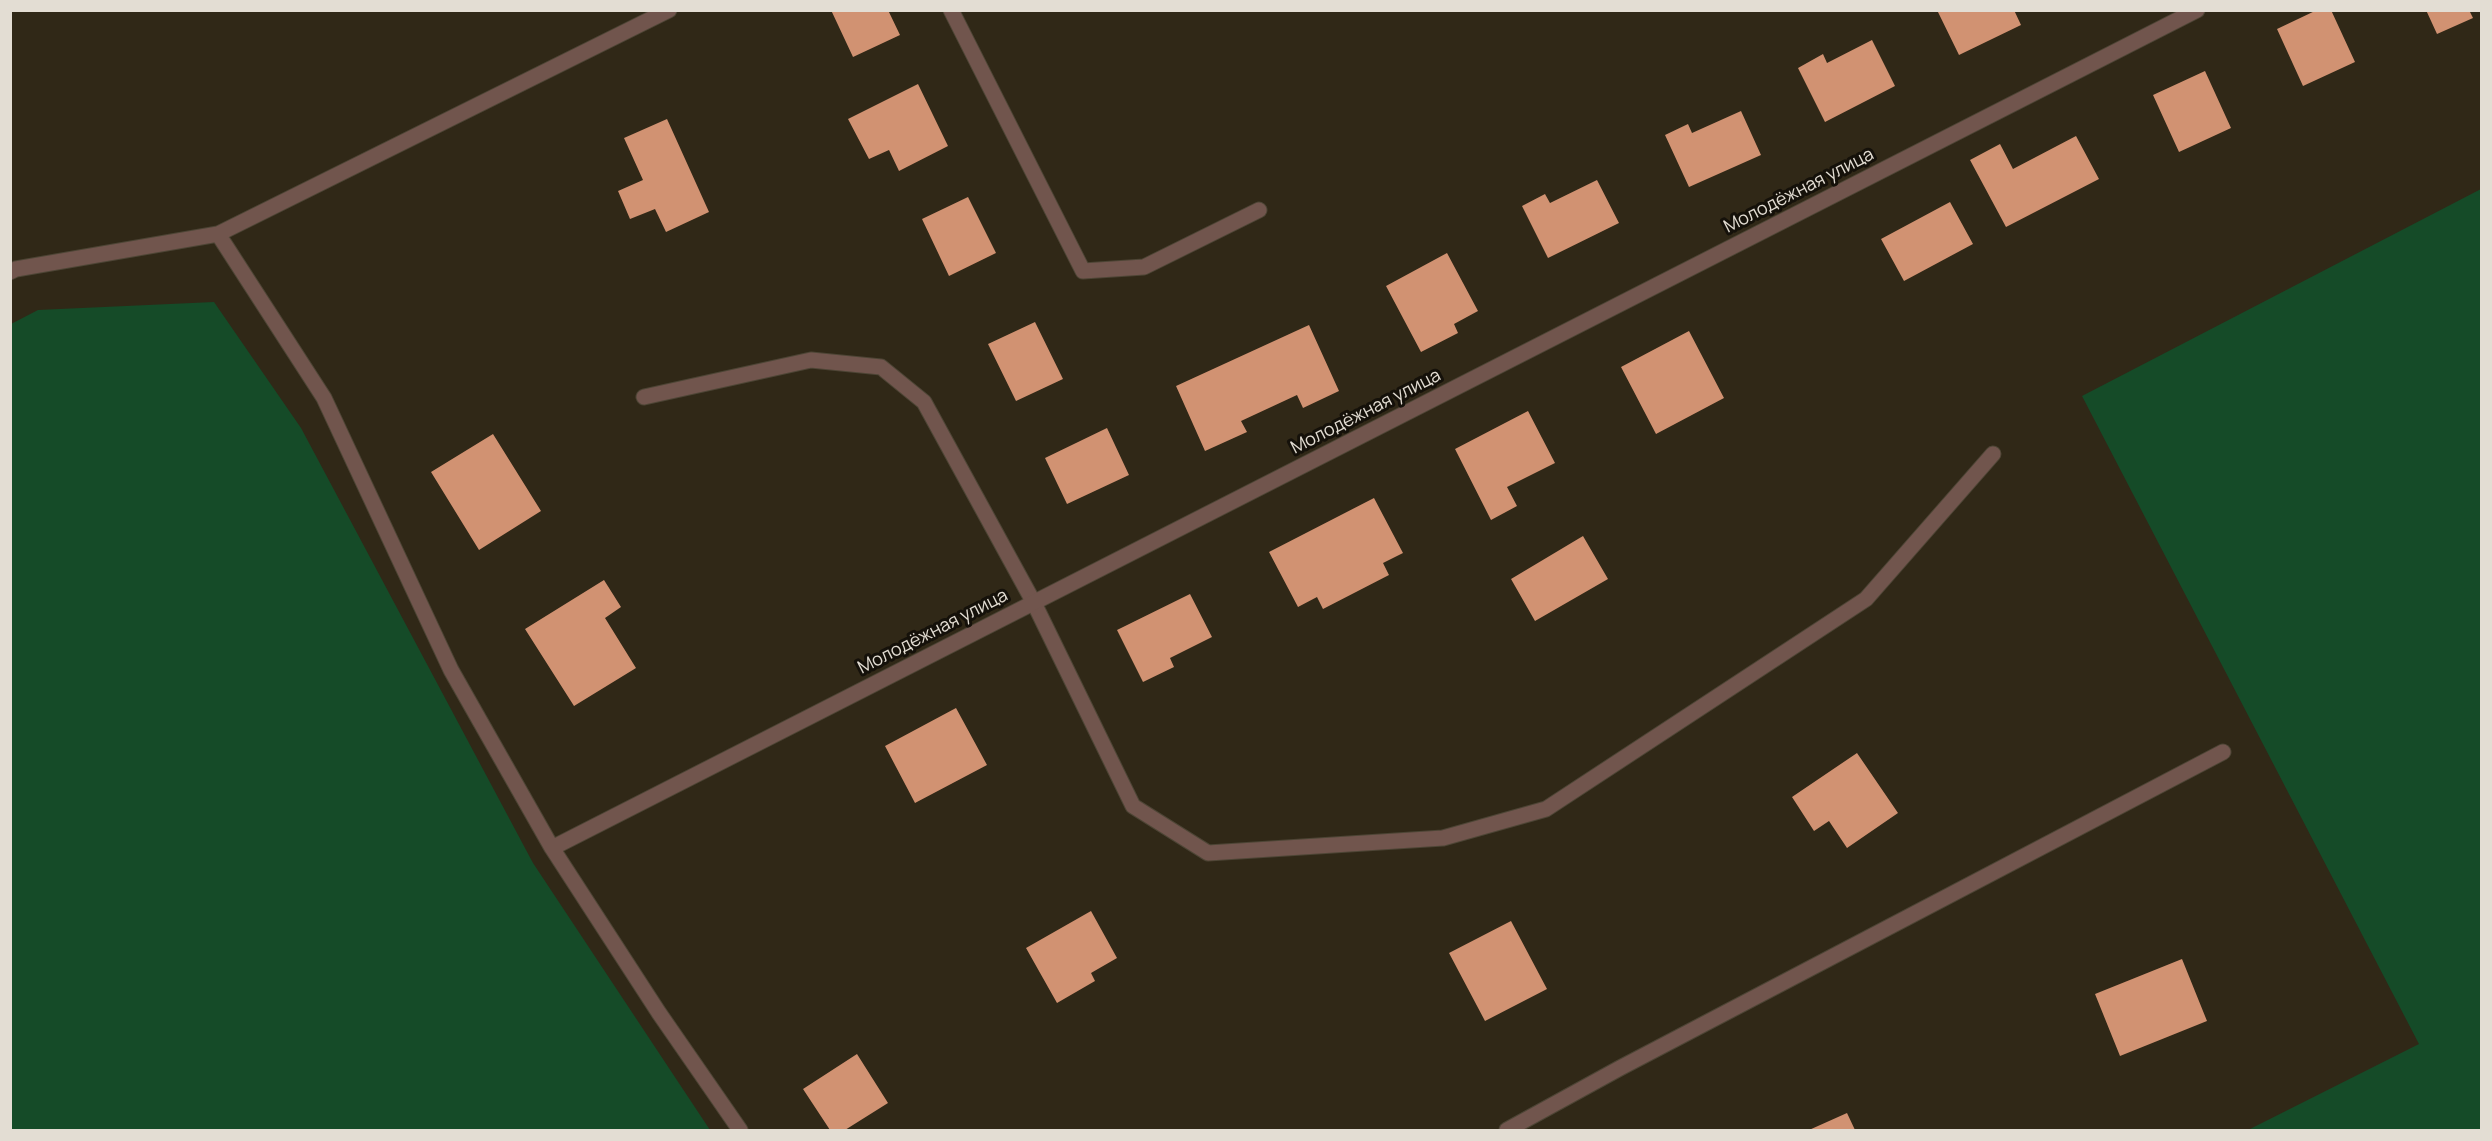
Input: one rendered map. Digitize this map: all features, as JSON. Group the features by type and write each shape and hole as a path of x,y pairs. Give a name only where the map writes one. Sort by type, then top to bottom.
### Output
{"street":[{"path":"10,272 16,269 218,234 669,10"},
{"path":"951,10 1083,271 1144,267 1259,210"},
{"name":"Молодёжная улица","path":"552,848 2197,10"},
{"path":"218,234 324,398 451,669 552,848 659,1013 740,1131"},
{"path":"644,397 811,360 880,367 924,402 1034,603 1133,806 1209,853 1443,838 1546,810 1866,599 1993,454"},
{"path":"1507,1131 1620,1068 2223,752"}],"green space":[{"path":"2481,189 2481,1130 2248,1130 2419,1044 2082,396"},
{"path":"214,302 301,428 533,863 710,1130 11,1130 11,324 38,310"}],"building":[{"path":"831,10 888,10 900,35 853,57"},
{"path":"1937,10 2014,10 2021,25 1959,55"},
{"path":"2317,10 2331,10 2355,62 2303,86 2277,29"},
{"path":"2426,10 2469,10 2473,18 2437,34"},
{"path":"1872,40 1895,86 1825,122 1798,68 1823,54 1827,63"},
{"path":"2205,71 2231,128 2179,152 2153,95"},
{"path":"918,84 948,146 899,171 889,150 869,159 848,119"},
{"path":"1741,111 1761,155 1689,187 1665,135 1688,124 1692,133"},
{"path":"667,119 709,212 666,232 655,209 630,219 618,191 643,180 624,138"},
{"path":"2076,136 2099,179 2006,227 1970,160 2000,144 2013,169"},
{"path":"1597,180 1619,223 1548,258 1522,206 1545,194 1550,203"},
{"path":"968,197 996,253 949,276 922,219"},
{"path":"1950,202 1973,244 1904,281 1881,239"},
{"path":"1447,253 1478,311 1454,324 1458,333 1421,352 1386,286"},
{"path":"1035,322 1063,379 1016,401 988,344"},
{"path":"1309,325 1339,391 1303,408 1297,395 1241,421 1247,432 1205,451 1176,386"},
{"path":"1689,331 1724,398 1656,434 1621,367"},
{"path":"1528,411 1555,463 1507,487 1517,506 1491,520 1455,449"},
{"path":"1107,428 1129,475 1067,504 1045,458"},
{"path":"493,434 541,511 479,550 431,472"},
{"path":"1374,498 1403,553 1383,563 1389,575 1323,609 1317,597 1298,607 1269,552"},
{"path":"1583,536 1608,579 1535,621 1511,579"},
{"path":"604,580 621,607 605,618 636,668 574,706 525,629"},
{"path":"1190,594 1212,637 1170,658 1174,667 1143,682 1117,630"},
{"path":"956,708 987,765 915,803 885,746"},
{"path":"1857,753 1898,813 1847,848 1829,821 1814,831 1792,797"},
{"path":"1091,911 1117,958 1091,973 1095,981 1057,1003 1026,948"},
{"path":"1511,921 1547,989 1485,1021 1449,953"},
{"path":"2182,959 2207,1021 2120,1056 2095,994"},
{"path":"857,1054 888,1103 845,1130 830,1130 803,1089"},
{"path":"1847,1113 1855,1130 1809,1130"}]}
